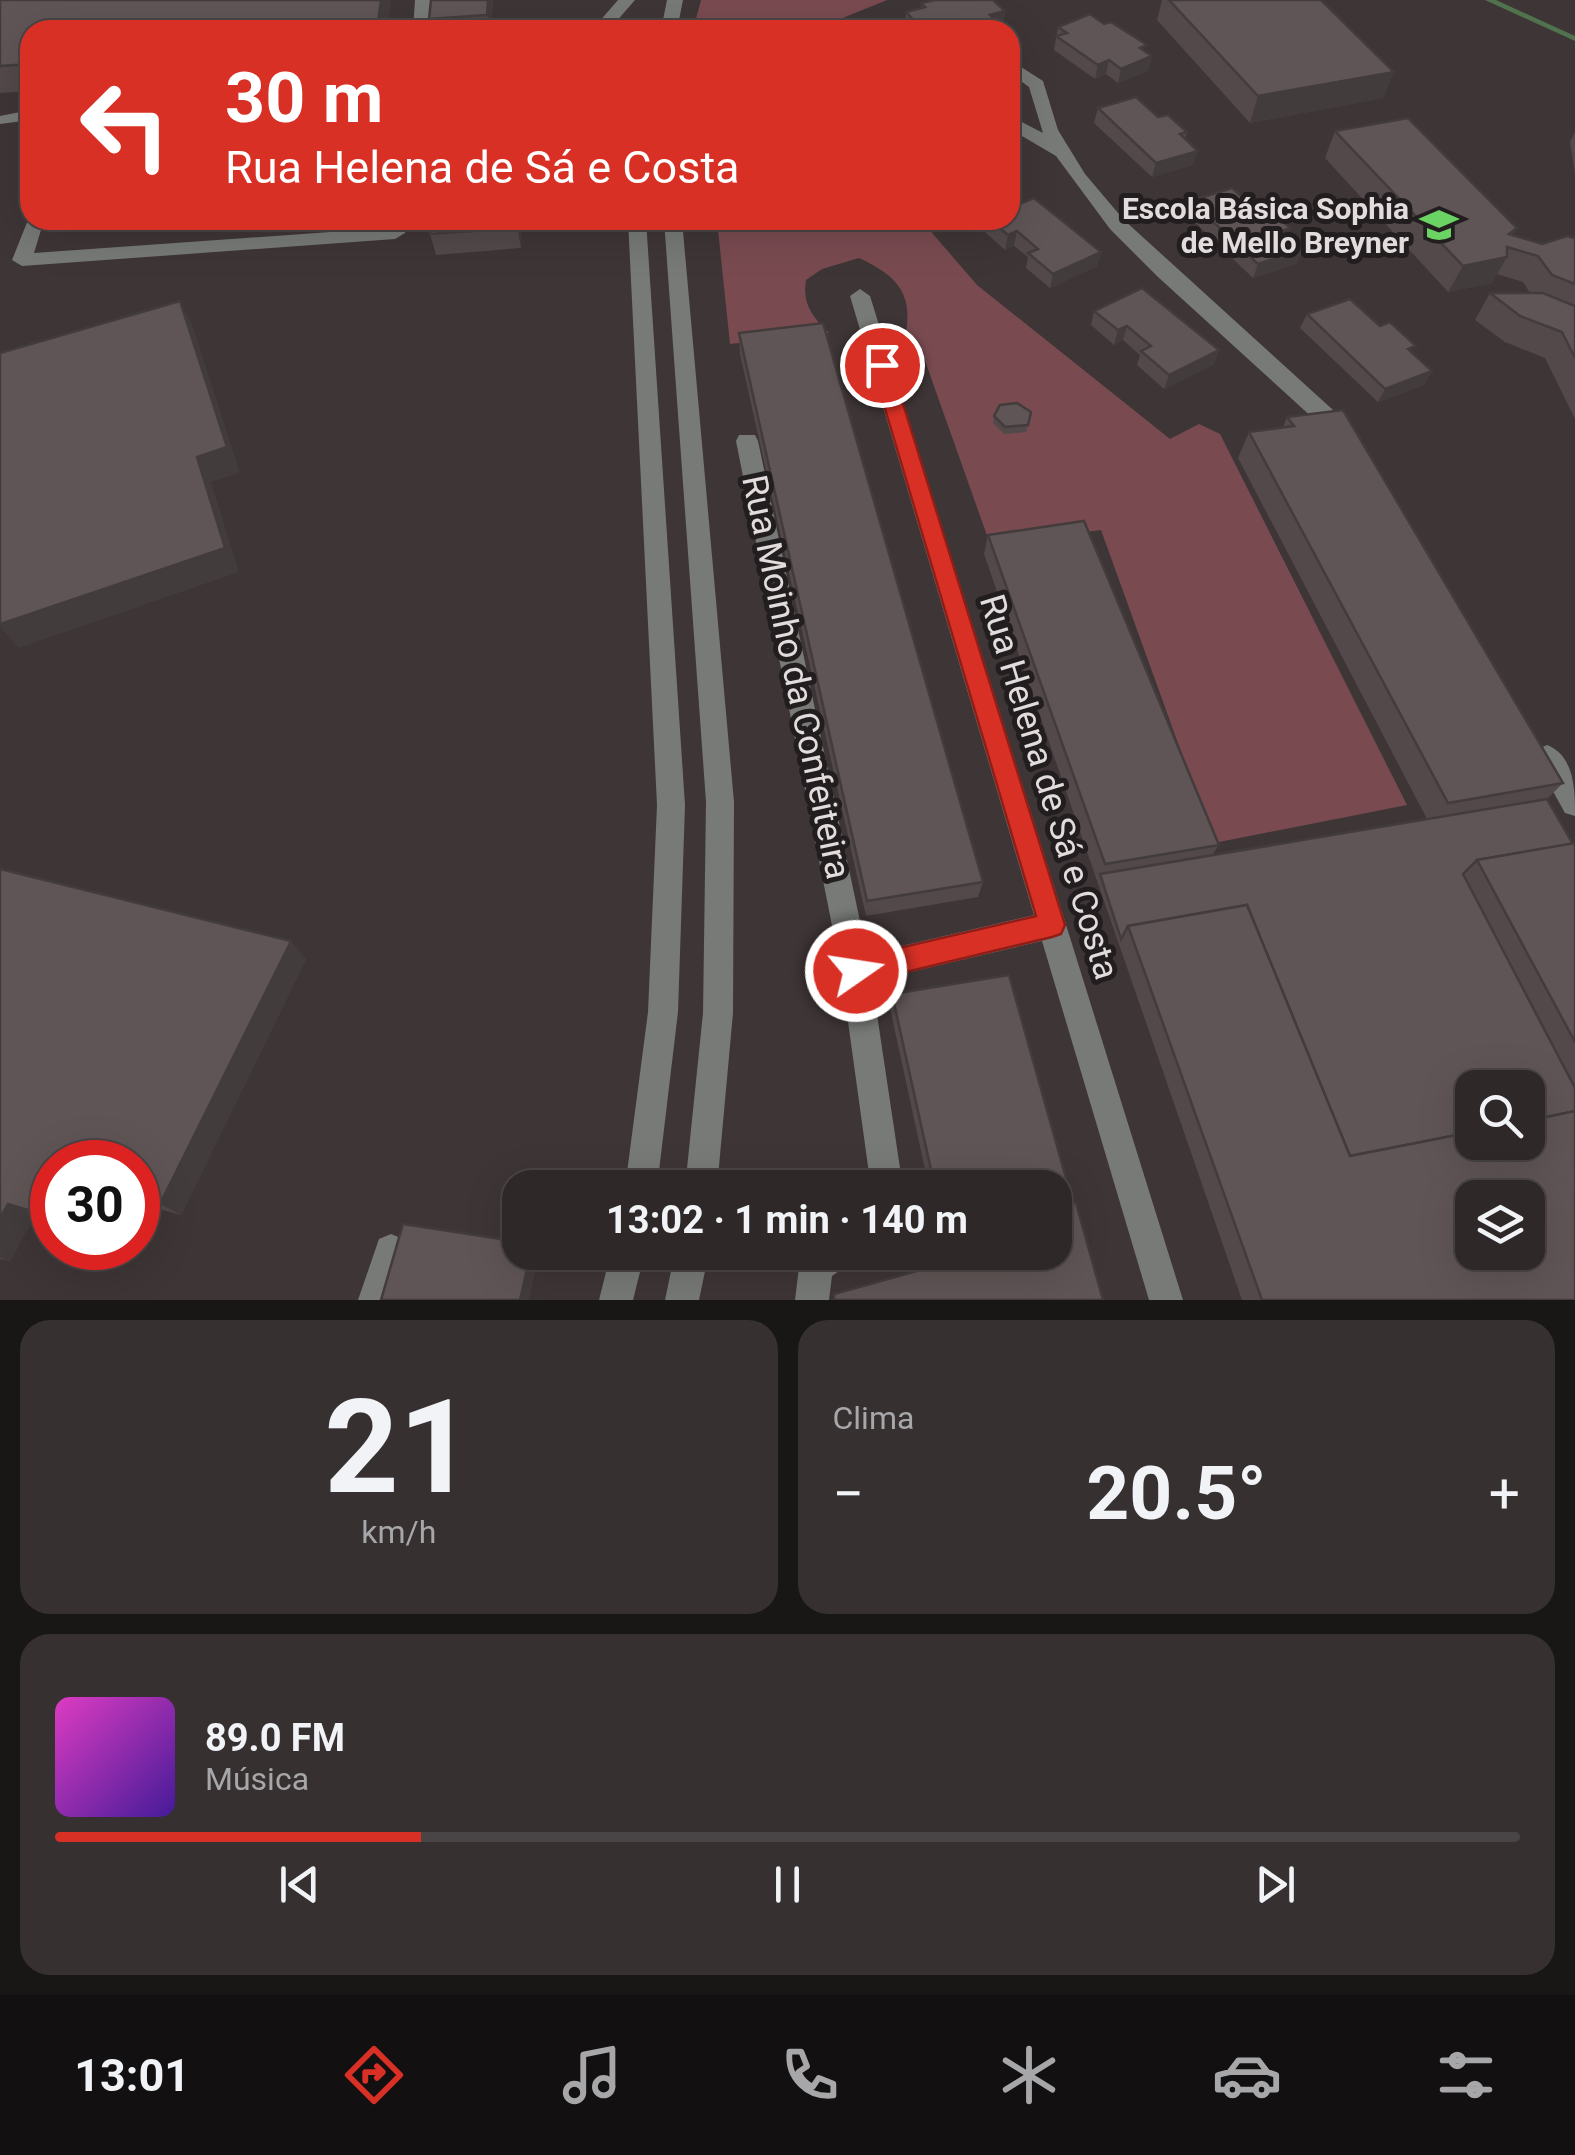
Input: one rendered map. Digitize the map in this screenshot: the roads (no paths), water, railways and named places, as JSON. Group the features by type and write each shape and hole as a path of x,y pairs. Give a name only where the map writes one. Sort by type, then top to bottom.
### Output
{"street":[{"path":"609,20 627,0"},
{"path":"1020,69 1037,85 1039,106 1063,154 1144,250 1318,405 1364,453"},
{"path":"1020,126 1063,154"},
{"path":"32,230 22,260 394,230"},
{"path":"637,230 671,806 663,1012 643,1170"},
{"path":"674,230 720,802 718,1013 703,1170"},
{"name":"Rua Helena de Sá e Costa","path":"860,296 1166,1300"},
{"name":"Rua Moinho da Confeiteira","path":"748,442 856,971 885,1170"},
{"path":"1536,738 1575,804"},
{"path":"856,971 1052,925"},
{"path":"375,1300 391,1251"},
{"path":"683,1297 688,1270"},
{"path":"812,1300 816,1270"}],"waterway":[{"path":"1489,0 1575,39"}],"place":[{"name":"Escola Básica Sophia de Mello Breyner","path":"1439,225"}]}
